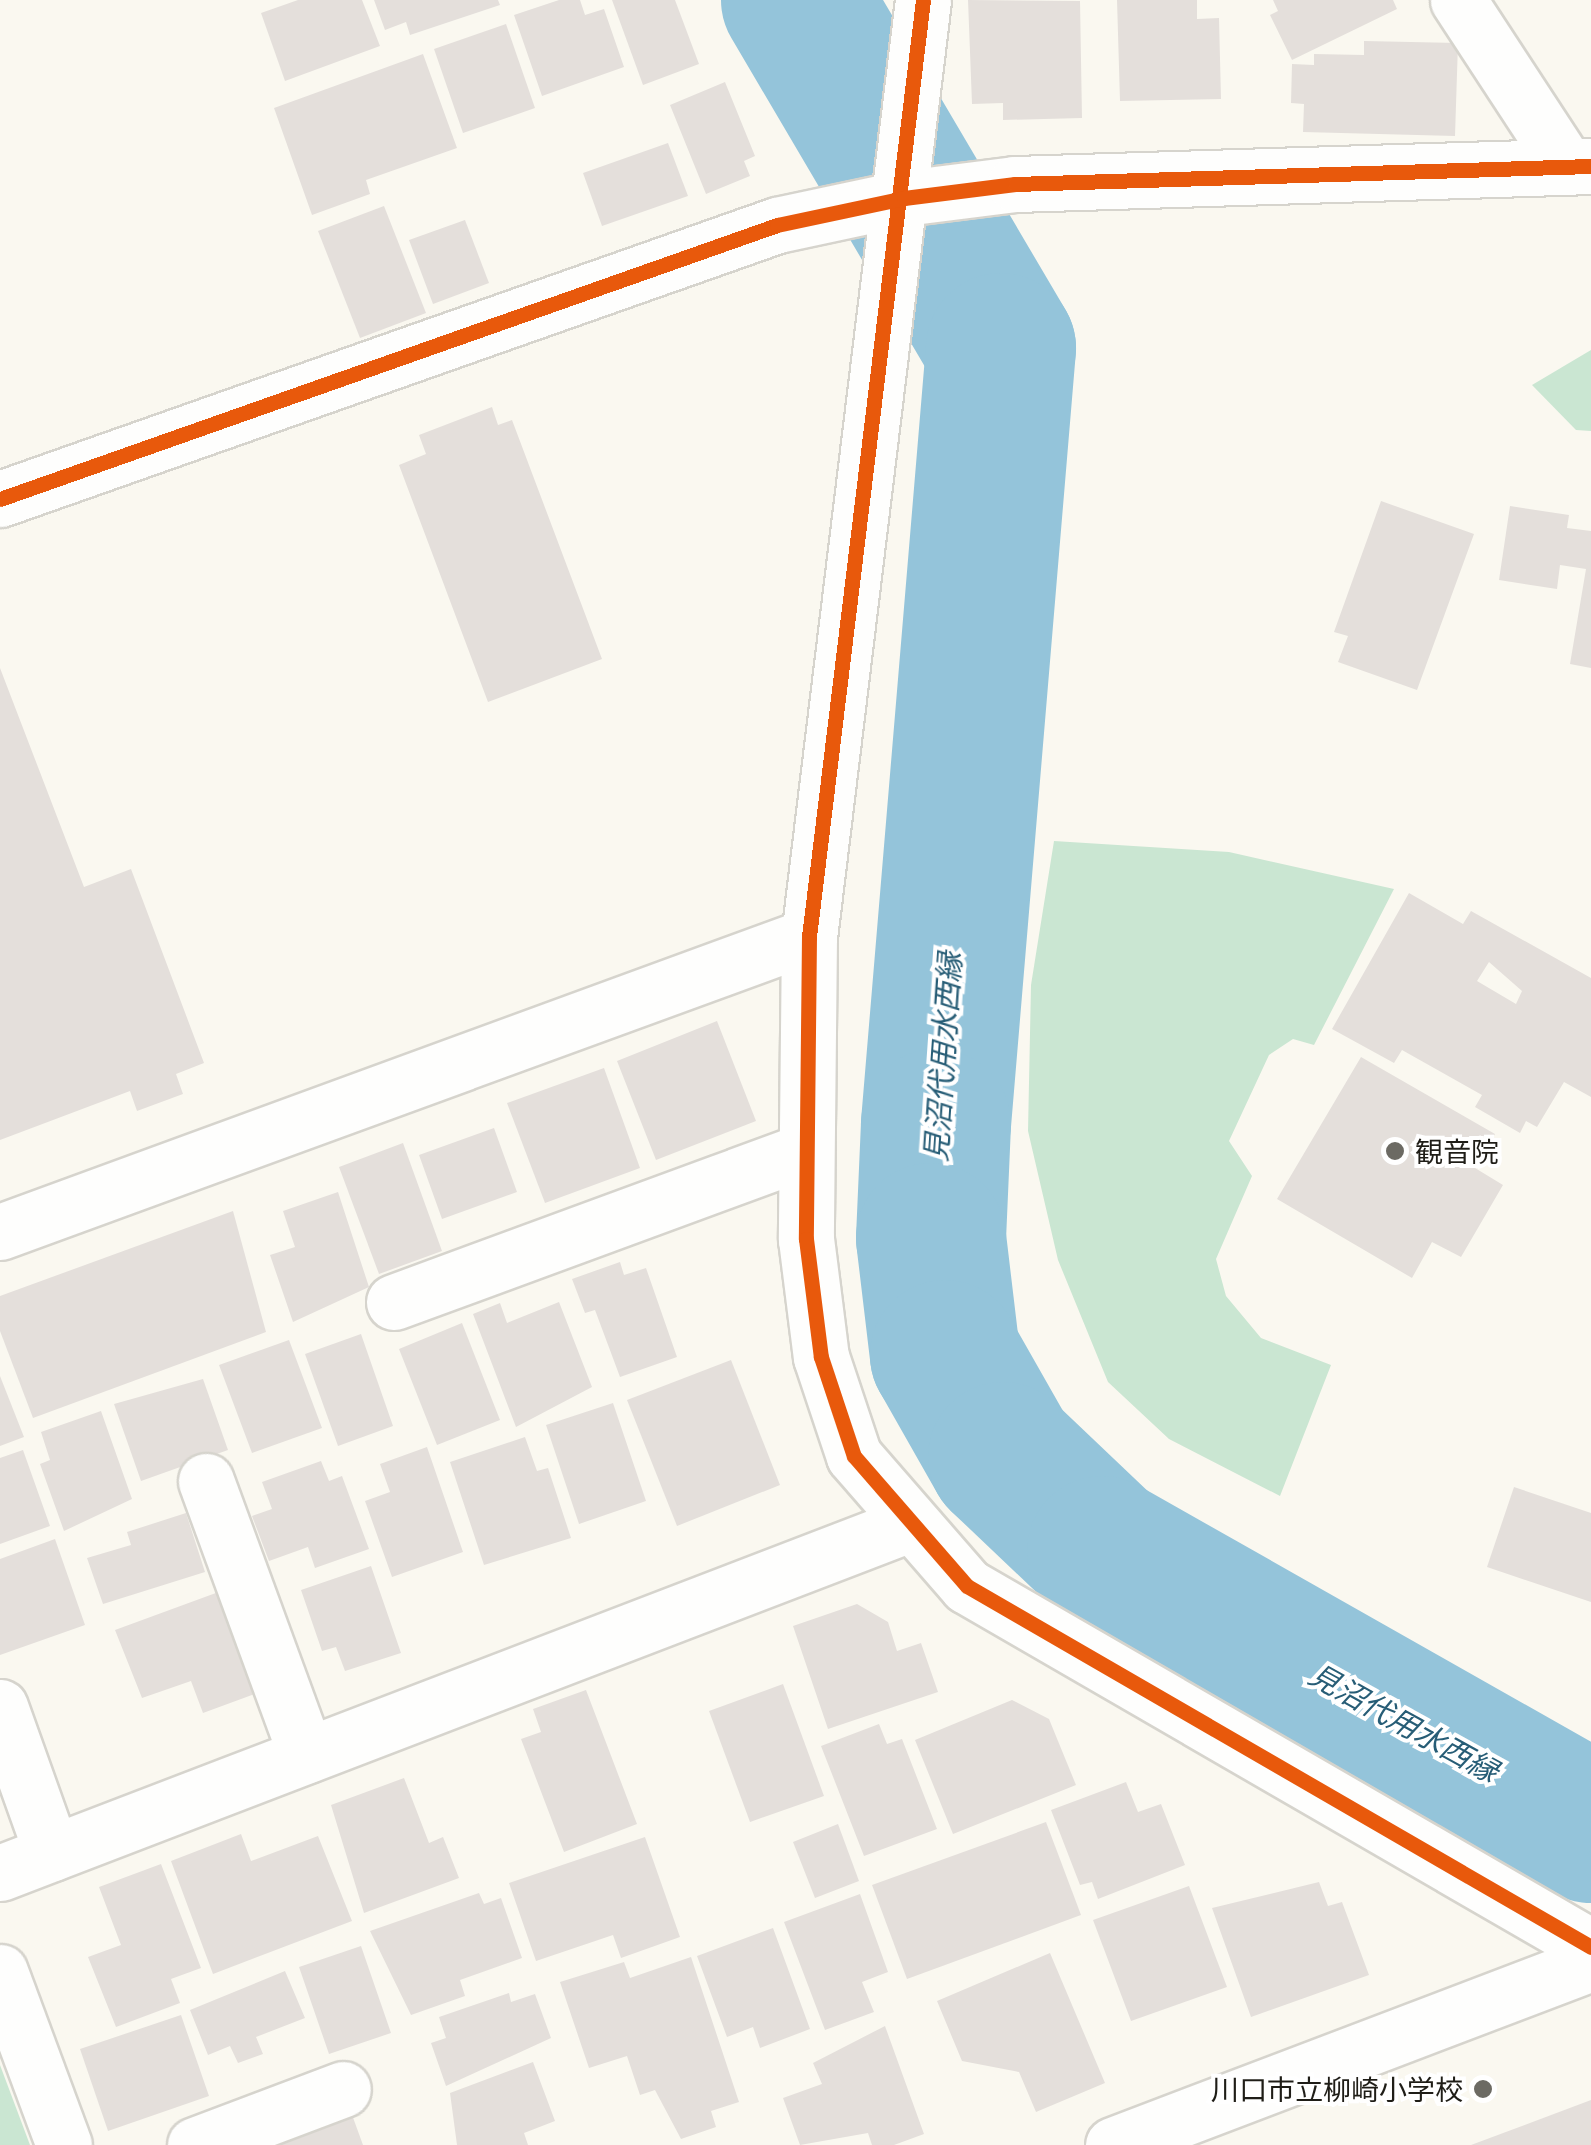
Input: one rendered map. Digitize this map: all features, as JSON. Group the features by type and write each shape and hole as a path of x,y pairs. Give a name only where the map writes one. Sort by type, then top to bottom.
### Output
{"street":[{"path":"1458,0 1579,165"},
{"path":"921,19 904,198 809,936 800,1153 821,1357 854,1456 908,1525 967,1586 1591,1947"},
{"path":"0,499 777,224 904,198 1014,184 1579,165"},
{"path":"0,1232 809,936"},
{"path":"394,1302 800,1153"},
{"path":"206,1480 306,1755"},
{"path":"0,1873 908,1525"},
{"path":"0,1708 52,1853"},
{"path":"1113,2145 1591,1962"},
{"path":"0,1972 64,2145"},
{"path":"195,2145 343,2089"}],"green space":[{"path":"1591,350 1591,431 1576,430 1532,385"},
{"path":"1054,841 1229,852 1394,889 1314,1045 1293,1039 1269,1055 1229,1141 1252,1176 1216,1259 1226,1296 1261,1338 1331,1365 1280,1496 1169,1439 1108,1382 1058,1260 1028,1131 1031,985"},
{"path":"0,2065 30,2145 0,2145"}],"building":[{"path":"298,0 362,0 380,46 285,81 261,13"},
{"path":"374,0 498,0 500,5 410,35 406,22 385,30"},
{"path":"559,0 580,0 585,15 604,9 624,67 542,96 514,15"},
{"path":"612,0 675,0 699,64 643,85"},
{"path":"968,0 1080,1 1082,118 1003,120 1003,103 972,104"},
{"path":"1117,0 1197,0 1197,19 1219,18 1221,99 1120,101"},
{"path":"1273,0 1393,0 1397,9 1292,60 1270,15 1278,11"},
{"path":"506,24 535,108 463,133 434,49"},
{"path":"1364,41 1458,43 1455,136 1303,132 1304,104 1291,103 1292,64 1314,65 1314,54 1364,55"},
{"path":"423,54 457,148 366,180 370,194 312,215 274,108"},
{"path":"725,82 755,156 744,161 750,176 706,194 670,105"},
{"path":"668,143 688,196 602,226 583,173"},
{"path":"384,206 426,313 360,338 318,231"},
{"path":"465,220 489,283 433,304 409,240"},
{"path":"492,407 498,425 512,420 602,659 488,702 399,465 426,454 419,435"},
{"path":"1381,501 1474,534 1417,690 1338,662 1348,636 1334,632"},
{"path":"1510,506 1569,515 1567,528 1591,531 1591,668 1570,664 1586,569 1560,565 1557,589 1499,580"},
{"path":"0,668 84,887 131,869 204,1063 176,1074 183,1094 137,1111 130,1091 0,1140"},
{"path":"1409,893 1463,924 1471,911 1591,978 1591,1097 1564,1082 1537,1127 1526,1121 1520,1133 1475,1107 1482,1095 1402,1050 1394,1063 1332,1029","holes":["1489,962 1522,991 1516,1004 1477,981"]},
{"path":"717,1021 756,1121 656,1160 617,1061"},
{"name":"観音院","path":"1361,1057 1495,1134 1475,1168 1503,1185 1461,1257 1432,1242 1412,1278 1277,1199"},
{"path":"604,1068 640,1168 545,1203 507,1103"},
{"path":"494,1128 517,1192 442,1219 419,1155"},
{"path":"403,1143 442,1251 379,1274 339,1167"},
{"path":"338,1192 369,1287 293,1322 270,1255 295,1247 283,1211"},
{"path":"233,1211 266,1332 33,1418 0,1331 0,1296"},
{"path":"620,1262 624,1275 646,1268 677,1357 620,1377 595,1310 585,1313 572,1279"},
{"path":"559,1302 592,1387 516,1427 473,1314 500,1303 507,1323"},
{"path":"462,1323 500,1420 437,1445 399,1349"},
{"path":"361,1334 393,1426 338,1446 305,1354"},
{"path":"289,1340 322,1428 252,1453 219,1365"},
{"path":"731,1360 780,1485 677,1526 627,1400"},
{"path":"0,1376 24,1437 0,1446"},
{"path":"203,1379 228,1450 141,1481 114,1404"},
{"path":"613,1403 646,1501 579,1524 546,1425"},
{"path":"101,1411 132,1499 64,1531 40,1464 50,1460 41,1432"},
{"path":"525,1437 537,1471 548,1468 571,1538 484,1565 450,1462"},
{"path":"427,1447 463,1552 392,1577 365,1501 390,1492 380,1464"},
{"path":"23,1450 50,1526 0,1544 0,1458"},
{"path":"321,1461 329,1481 342,1476 369,1549 315,1568 308,1547 269,1561 252,1516 272,1509 262,1482"},
{"path":"1514,1487 1591,1513 1591,1602 1487,1567"},
{"path":"186,1513 205,1572 103,1604 87,1558 131,1545 127,1532"},
{"path":"55,1539 85,1625 0,1655 0,1559"},
{"path":"371,1566 401,1653 345,1671 336,1647 322,1651 301,1590"},
{"path":"224,1590 263,1691 203,1713 191,1681 142,1698 115,1630"},
{"path":"857,1604 888,1622 897,1651 921,1643 938,1692 828,1729 793,1626"},
{"path":"783,1684 824,1796 750,1822 709,1711"},
{"path":"586,1690 637,1824 564,1852 521,1739 541,1732 533,1709"},
{"path":"1012,1700 1049,1719 1076,1785 953,1834 915,1740"},
{"path":"879,1724 887,1744 902,1739 937,1829 864,1856 821,1746"},
{"path":"404,1778 429,1843 443,1837 459,1878 364,1913 331,1805"},
{"path":"1126,1782 1138,1812 1161,1804 1185,1865 1098,1899 1092,1882 1080,1885 1051,1810"},
{"path":"1046,1822 1081,1915 907,1979 872,1885"},
{"path":"838,1824 859,1881 815,1898 793,1842"},
{"path":"241,1834 251,1861 318,1836 352,1921 213,1974 171,1861"},
{"path":"645,1837 680,1937 621,1958 613,1935 536,1961 509,1883"},
{"path":"161,1864 201,1968 171,1979 180,2003 116,2027 88,1957 121,1945 99,1887"},
{"path":"1319,1882 1328,1906 1342,1902 1369,1975 1251,2017 1212,1908"},
{"path":"1189,1886 1227,1987 1131,2021 1093,1920"},
{"path":"479,1893 484,1904 501,1898 522,1958 460,1980 465,1996 411,2015 370,1931"},
{"path":"860,1894 888,1972 862,1982 874,2012 825,2030 784,1922"},
{"path":"773,1928 810,2029 760,2048 753,2027 727,2037 697,1956"},
{"path":"361,1946 391,2033 329,2054 299,1967"},
{"path":"1050,1953 1105,2083 1036,2112 1019,2072 962,2061 937,2001"},
{"path":"691,1957 739,2102 711,2111 716,2127 681,2139 655,2090 640,2095 627,2056 589,2068 560,1982 624,1962 630,1978"},
{"path":"285,1971 305,2018 256,2037 263,2054 238,2063 230,2046 208,2055 190,2010"},
{"path":"509,1993 511,2002 535,1994 551,2038 446,2086 431,2043 446,2038 439,2017"},
{"path":"181,2015 209,2096 108,2131 80,2049"},
{"path":"885,2026 924,2134 894,2145 872,2145 868,2133 800,2145 783,2098 822,2084 813,2063"},
{"path":"533,2062 555,2121 524,2133 528,2145 457,2145 450,2093"},
{"path":"1591,2100 1591,2145 1471,2145"},
{"path":"351,2112 363,2145 257,2145"}],"waterway":[{"name":"見沼代用水西縁","path":"796,0 1001,348 936,1124 931,1238 945,1355 1003,1457 1102,1551 1591,1828"}],"cycle path":[{"path":"923,0 809,936 806,1239 821,1357 854,1456 967,1586 1591,1947"},
{"path":"0,499 777,225 904,198 1015,184 1591,166"}],"place":[{"name":"観音院","path":"1395,1151"},
{"name":"川口市立柳崎小学校","path":"1483,2089"}]}
